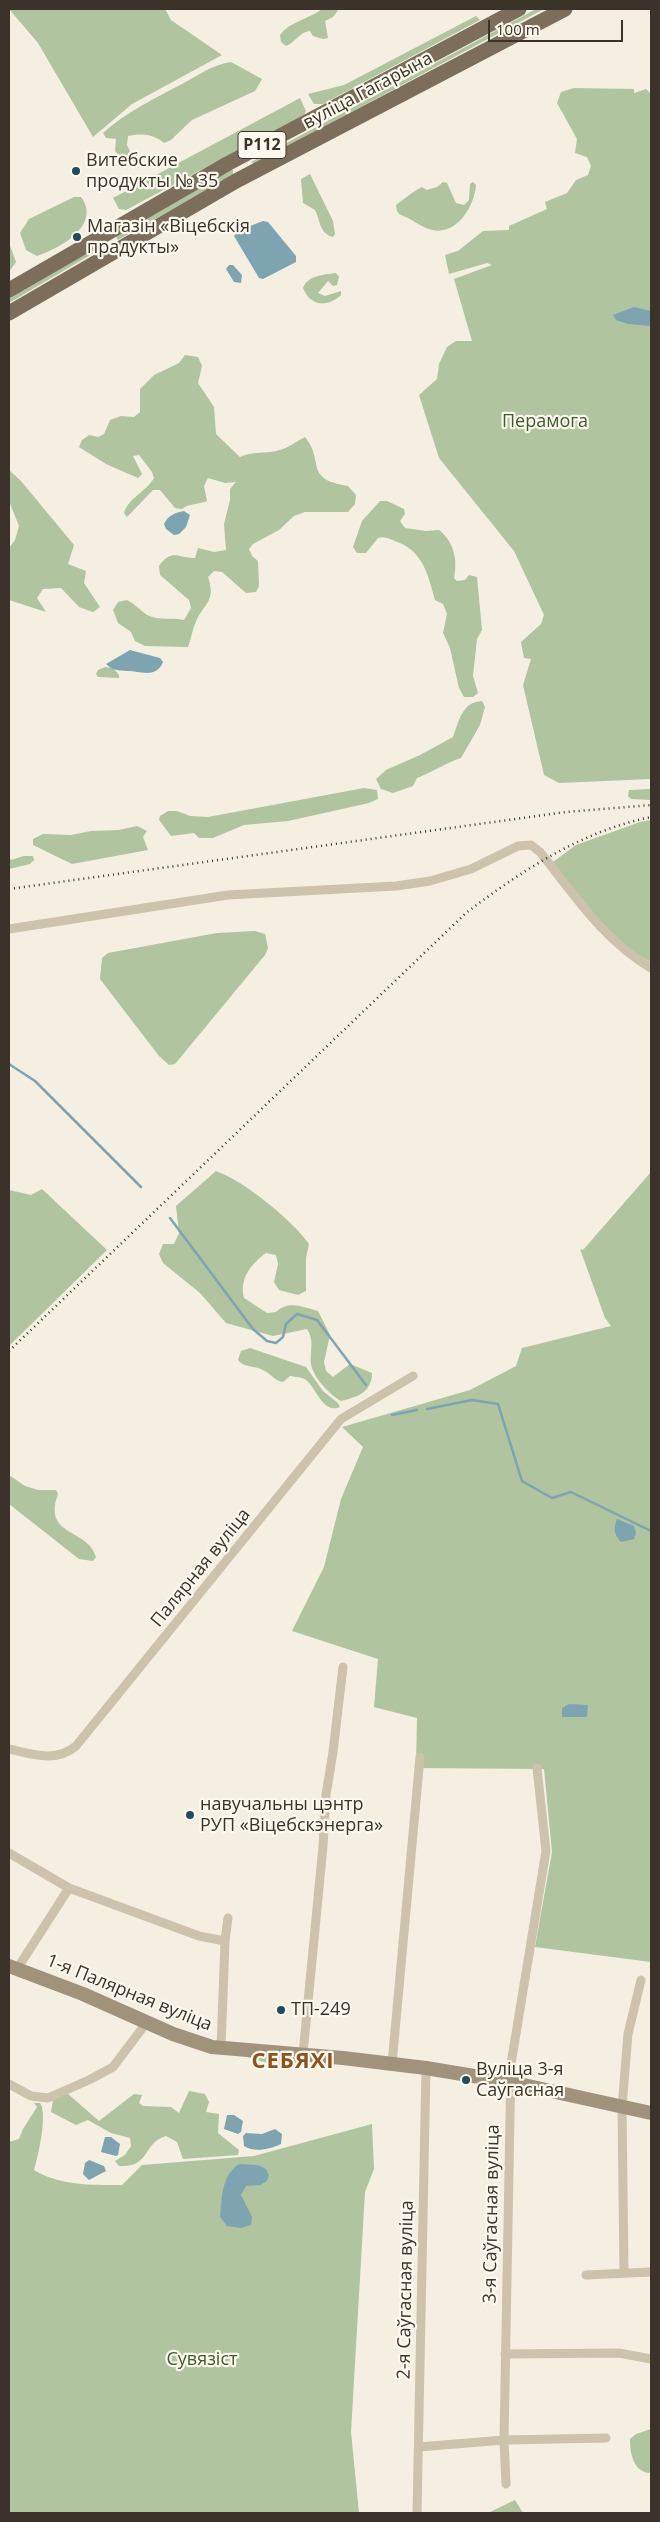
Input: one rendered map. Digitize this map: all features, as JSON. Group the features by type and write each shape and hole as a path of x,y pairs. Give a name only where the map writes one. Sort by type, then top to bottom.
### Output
{"main road":[{"name":"вуліца Гагарына","path":"9,290 249,152 519,9"},
{"name":"вуліца Гагарына","path":"9,313 236,181 565,9"},
{"path":"249,152 246,157 246,164 250,169 260,170"},
{"path":"228,164 233,163 240,168 240,176 236,181"}],"street":[{"path":"9,928 228,895 396,886 430,881 471,869 518,846 531,845 540,852 600,926 629,955 651,968"},
{"name":"Палярная вуліца","path":"9,1749 47,1757 62,1755 76,1746 341,1419 413,1376"},
{"path":"303,2054 323,1846 326,1795 334,1752 343,1667"},
{"path":"392,2064 420,1757"},
{"name":"3-я Саўгасная вуліца","path":"506,2484 504,2440 510,2082 511,2064 545,1866 546,1832 537,1768"},
{"path":"9,1853 69,1888 199,1936 225,1941"},
{"path":"13,1967 69,1888"},
{"path":"221,2048 225,1941 228,1918"},
{"name":"1-я Палярная вуліца","path":"13,1967 83,1994 201,2044 221,2048 303,2054 426,2068 510,2082 651,2113"},
{"path":"624,2273 622,2107 628,2034 641,1980"},
{"path":"9,2084 32,2096 48,2098 81,2084 113,2067 147,2022"},
{"name":"2-я Саўгасная вуліца","path":"418,2513 426,2068"},
{"path":"586,2276 651,2272"},
{"path":"505,2354 619,2353 651,2359"},
{"path":"419,2447 504,2440 606,2438"}],"green space":[{"path":"9,9 165,9 171,20 222,55 132,104 93,137 38,43"},
{"path":"322,9 339,9 333,17 325,21 328,38 323,39 313,36 310,31 303,33 286,46 281,42 280,35 284,31"},
{"path":"536,9 544,9 254,164 251,162"},
{"path":"476,16 480,20 323,104 314,104 308,94 344,85"},
{"path":"231,62 262,79 255,91 192,120 171,140 164,143 147,135 128,136 127,145 133,158 125,161 115,151 116,139 106,138 103,133 131,112 211,68"},
{"name":"Перамога","path":"574,88 634,89 634,93 646,89 651,94 651,779 559,783 544,775 523,685 531,659 524,658 521,642 541,624 544,615 514,551 439,458 419,395 437,379 439,364 447,347 456,341 472,341 454,279 492,265 487,263 449,274 445,255 458,251 483,231 509,230 509,226 547,209 545,202 567,193 576,180 588,175 591,166 587,157 575,153 577,139 557,103 561,92"},
{"path":"300,98 306,111 304,115 126,210 119,209 113,198"},
{"path":"233,170 233,175 118,240 115,235"},
{"path":"310,174 333,221 335,234 333,237 323,230 315,210 303,203 301,179"},
{"path":"443,182 447,183 456,203 464,205 469,200 470,184 473,182 476,185 473,199 466,213 462,219 450,228 439,231 430,229 397,212 396,205 417,190 422,187 427,190 437,187"},
{"path":"74,197 81,197 86,207 86,217 82,226 75,234 56,248 37,256 26,250 20,233 29,219"},
{"path":"106,241 109,244 9,303 9,297"},
{"path":"9,243 16,262 9,272"},
{"path":"336,273 339,277 337,285 333,286 328,281 318,293 325,296 341,291 341,295 325,303 314,302 310,299 303,288 308,280 316,276"},
{"path":"185,355 198,357 202,366 198,383 214,407 216,434 240,457 280,450 305,437 311,446 320,474 325,479 334,483 348,486 356,495 355,504 348,512 305,512 294,516 279,530 253,544 249,549 252,556 258,561 259,586 256,592 246,593 222,572 214,571 208,577 211,592 210,598 198,617 188,647 145,646 135,641 131,632 118,623 113,610 118,602 127,600 152,617 184,620 191,608 189,600 160,575 159,566 168,557 176,555 195,558 198,548 214,552 226,550 224,524 230,500 230,489 236,482 225,483 208,478 204,486 207,501 182,509 175,508 160,490 153,490 127,517 124,513 126,507 151,483 154,478 152,472 139,455 133,456 142,474 138,478 106,464 79,447 82,440 89,435 98,437 104,434 110,420 121,416 134,417 140,412 140,389 154,375 179,363"},
{"path":"9,470 21,481 74,545 68,564 86,571 84,583 100,607 93,612 79,607 61,588 43,589 37,598 46,612 9,600 9,548 15,540 19,526 9,501"},
{"path":"380,501 387,501 404,509 405,514 400,521 405,528 426,531 439,530 444,535 454,552 454,578 457,581 465,580 469,575 477,577 482,630 477,639 473,676 478,693 473,697 464,697 459,688 450,648 443,633 447,614 443,604 435,600 427,573 419,558 406,546 381,537 378,538 366,553 357,553 353,547 362,521"},
{"path":"105,667 113,668 119,675 119,678 98,677 96,674 98,670"},
{"path":"482,701 485,707 480,725 461,758 417,778 413,786 393,793 381,789 376,779 386,770 420,755 453,737 462,713 475,702"},
{"path":"364,788 377,790 378,799 369,803 288,821 244,825 213,838 199,838 194,833 171,836 159,820 160,816 168,811 177,811 190,816 208,817"},
{"path":"651,789 651,800 631,799 628,796 629,790"},
{"path":"651,820 651,962 622,943 609,931 585,904 553,862 576,845 640,822"},
{"path":"137,826 147,831 143,837 148,850 72,864 33,845 33,839 43,834 71,835 91,831 119,830"},
{"path":"9,856 11,860 24,856 33,856 34,860 30,864 9,869"},
{"path":"255,931 265,934 268,948 265,955 175,1064 169,1065 159,1056 100,979 102,958 108,953 217,933"},
{"path":"216,1171 240,1183 266,1202 291,1223 309,1244 306,1258 306,1291 298,1295 279,1290 274,1282 278,1264 276,1255 266,1253 251,1267 245,1278 243,1285 244,1298 267,1313 276,1312 281,1308 291,1305 318,1311 330,1335 324,1362 326,1371 333,1377 350,1364 372,1373 370,1385 363,1393 341,1401 324,1387 312,1368 311,1339 307,1329 273,1336 226,1323 200,1293 163,1263 159,1254 163,1244 174,1244 179,1233 176,1206"},
{"path":"651,1172 651,1962 535,1947 552,1852 544,1769 416,1768 417,1718 374,1707 378,1659 292,1631 324,1567 341,1499 363,1447 342,1427 470,1390 516,1366 522,1348 611,1326 605,1318 580,1249 583,1250"},
{"path":"42,1189 107,1250 9,1346 9,1190 31,1195"},
{"path":"250,1348 306,1367 323,1391 338,1403 340,1407 334,1408 324,1404 310,1384 304,1379 290,1376 283,1382 264,1370 240,1362 238,1360 241,1351"},
{"path":"9,1475 25,1486 38,1490 56,1490 58,1494 55,1508 56,1518 68,1531 91,1548 96,1557 93,1561 79,1559 9,1504"},
{"path":"247,2057 310,2061 308,2064 284,2066"},
{"path":"189,2091 205,2094 209,2102 206,2112 219,2114 218,2133 239,2150 238,2155 183,2159 177,2142 166,2136 158,2139 142,2159 136,2163 129,2166 119,2166 115,2161 125,2155 131,2146 130,2138 111,2133 88,2120 76,2125 51,2112 53,2100 67,2093 99,2121 134,2094 142,2095 139,2103 143,2106 171,2107 179,2113"},
{"name":"Сувязіст","path":"34,2103 40,2103 43,2125 34,2170 55,2179 77,2184 122,2185 142,2165 254,2156 372,2124 374,2169 365,2192 351,2432 359,2513 9,2513 9,2142 19,2139 37,2107"},
{"path":"651,2429 651,2469 649,2473 639,2469 636,2465 632,2455 630,2439 636,2434"},
{"path":"515,2500 523,2513 488,2513"}],"water":[{"path":"263,221 268,222 296,256 296,262 263,279 259,278 234,236 237,231"},
{"path":"229,265 233,265 242,275 241,283 234,282 226,269"},
{"path":"634,307 651,311 651,326 628,324 616,320 613,315"},
{"path":"184,511 190,515 186,527 179,534 174,535 166,529 164,524 172,515"},
{"path":"130,650 160,658 163,662 156,671 147,673 116,670 106,664"},
{"path":"617,1519 634,1526 636,1533 634,1539 621,1542 615,1531"},
{"path":"569,1704 588,1705 587,1717 562,1717 562,1708"},
{"path":"227,2115 234,2115 243,2121 241,2132 238,2134 224,2129"},
{"path":"275,2129 282,2134 281,2144 262,2150 244,2146 243,2136 246,2133 262,2134"},
{"path":"105,2137 111,2137 120,2144 118,2155 101,2152"},
{"path":"89,2160 104,2166 106,2171 89,2180 83,2174 85,2163"},
{"path":"239,2164 258,2165 266,2169 269,2175 267,2181 260,2185 246,2186 241,2195 252,2217 251,2225 241,2228 227,2226 220,2217 222,2195 226,2181 233,2169"}],"waterway":[{"path":"9,1064 35,1081 141,1187"},
{"path":"170,1218 253,1329 267,1341 276,1343 283,1337 286,1324 297,1314 317,1320 366,1385"},
{"path":"427,1409 472,1400 498,1404 522,1481 552,1498 571,1492 651,1531"},
{"path":"392,1415 417,1410"}],"railway":[{"path":"9,889 566,812 651,805"},
{"path":"9,1351 466,913 508,882 553,854 601,832 625,823 651,817"}],"place":[{"name":"Витебские продукты № 35","path":"76,171"},
{"name":"Магазін «Віцебскія прадукты»","path":"77,237"},
{"name":"навучальны цэнтр РУП «Віцебскэнерга»","path":"190,1815"},
{"name":"ТП-249","path":"281,2010"},
{"name":"Вуліца 3-я Саўгасная","path":"466,2080"}],"district":[{"name":"СЕБЯХІ","path":"293,2062"}]}
